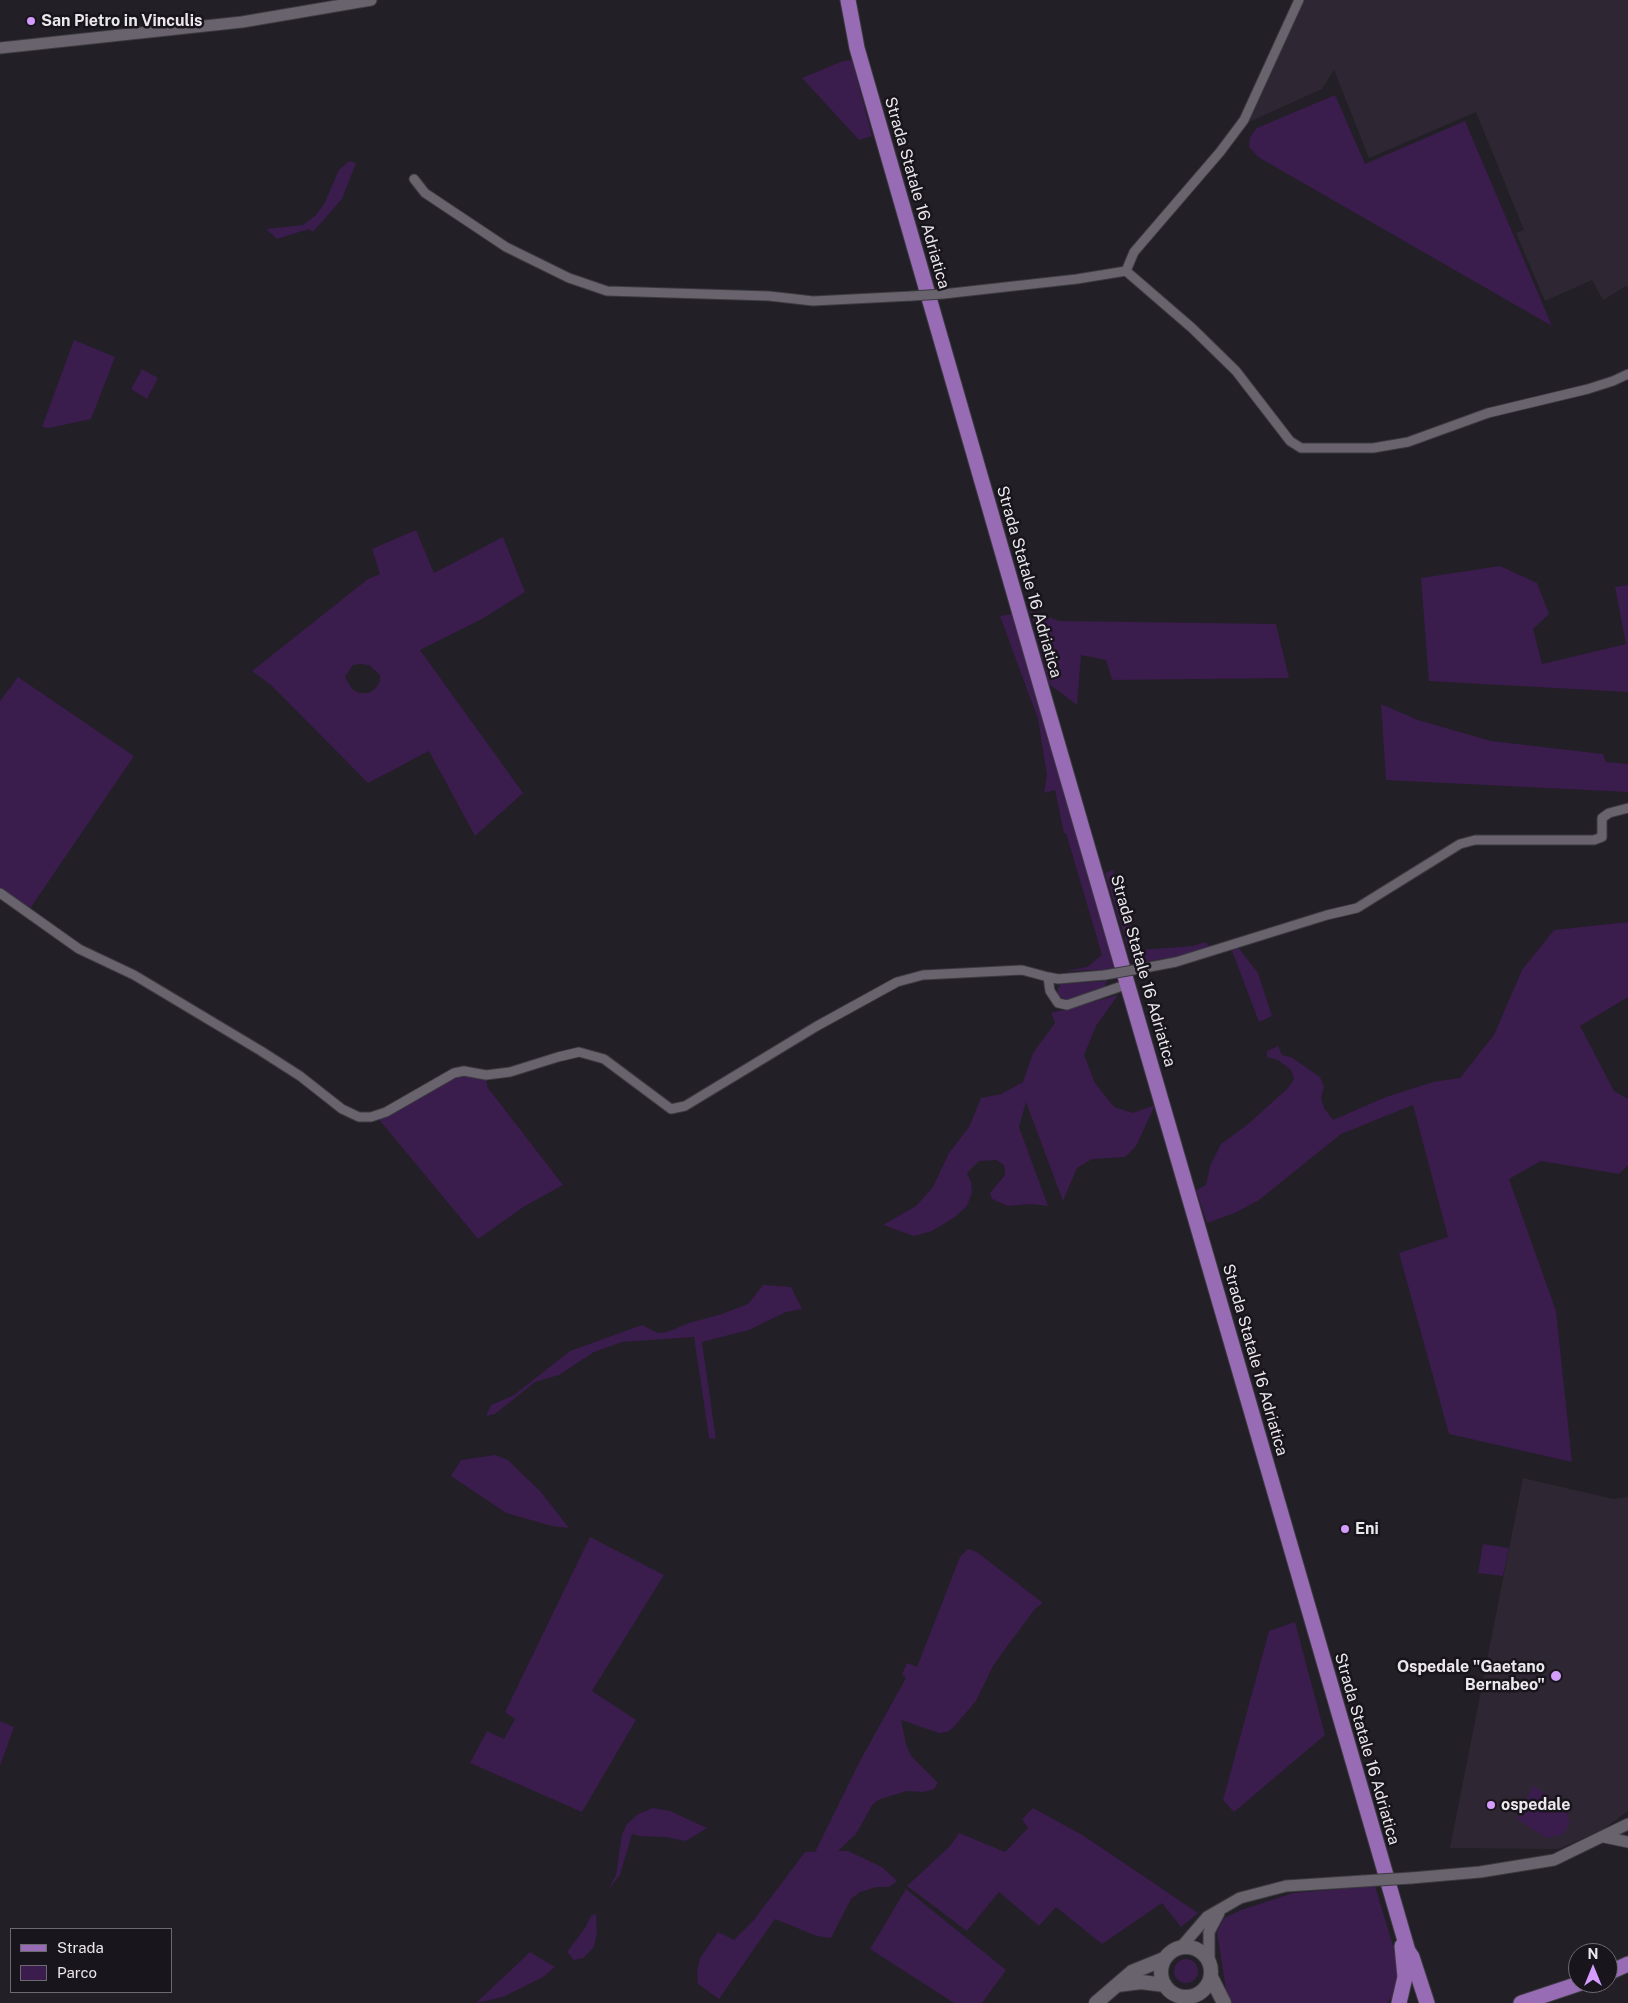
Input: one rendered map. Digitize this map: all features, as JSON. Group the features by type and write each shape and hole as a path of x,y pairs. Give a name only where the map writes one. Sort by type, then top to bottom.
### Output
{"main road":[{"name":"Strada Statale 16 Adriatica","path":"848,0 857,48 1401,1927 1427,2003"},
{"path":"1399,2003 1405,1977 1401,1927"},
{"path":"1401,1927 1415,1954 1433,2003"},
{"path":"1096,2003 1132,1972 1164,1959 1175,1949 1182,1946 1197,1949 1208,1959 1211,1977 1224,2003"},
{"name":"Strada Statale 16 Adriatica","path":"1408,1951 1407,1959 1419,2003"},
{"path":"1164,1959 1161,1972 1165,1985 1175,1994 1204,2003"},
{"path":"1188,1997 1203,1991 1211,1977"},
{"path":"1117,1985 1141,1982 1165,1985"},
{"path":"1521,2003 1568,1987"}],"street":[{"path":"0,48 242,22 371,0"},
{"path":"1126,271 1134,252 1220,152 1244,120 1299,0"},
{"path":"414,179 425,193 506,247 569,278 606,291 769,296 813,301 943,294 1077,279 1126,271"},
{"path":"1126,271 1192,328 1236,371 1290,441 1301,448 1373,448 1408,442 1488,413 1588,389 1628,374"},
{"path":"0,893 79,949 134,975 261,1051 300,1076 342,1109 359,1117 386,1112 454,1073 464,1071 486,1075 510,1072 579,1052 604,1059 671,1109 685,1106 845,1010 897,982 923,975 1022,970 1058,979 1106,975 1176,962 1327,915 1357,908 1460,844 1475,840 1594,840 1602,837 1602,818 1609,813 1628,808"},
{"path":"1048,977 1050,991 1058,1003 1067,1005 1130,988"},
{"path":"1182,1946 1207,1917 1225,1905 1255,1893 1286,1886 1480,1872 1541,1862 1561,1857 1628,1824"},
{"path":"1604,1837 1628,1842"},
{"path":"1208,1959 1211,1924 1225,1905"}],"shaded area":[{"path":"1305,0 1628,0 1628,288 1626,286 1603,300 1592,280 1545,301 1516,233 1524,230 1476,112 1369,158 1334,70 1322,89 1249,122"},
{"name":"Ospedale \"Gaetano Bernabeo\"","path":"1523,1478 1613,1499 1628,1497 1628,1811 1602,1830 1558,1849 1450,1848"}],"green space":[{"path":"852,60 872,136 859,140 802,78 843,61"},
{"path":"1335,95 1365,164 1465,121 1552,326 1258,157 1249,147 1250,137 1257,128"},
{"path":"349,161 356,163 342,199 313,232 309,229 277,239 266,229 303,225 316,215 324,204 339,170"},
{"path":"74,340 115,357 91,419 49,428 42,427"},
{"path":"142,369 158,378 147,399 131,389"},
{"path":"416,530 434,573 503,537 525,592 482,619 420,650 523,793 475,836 429,751 368,783 271,685 252,671 368,579 380,574 372,549","holes":["353,665 369,665 380,675 380,681 376,688 369,693 359,693 352,689 345,677"]},
{"path":"1500,566 1537,583 1549,614 1533,629 1542,664 1626,644 1615,587 1628,585 1628,692 1429,681 1421,578"},
{"path":"1030,610 1059,621 1276,624 1289,678 1112,680 1106,660 1081,655 1077,705 1049,684"},
{"path":"1012,614 1116,967 1103,970 1065,971 1087,967 1102,955 1066,833 1064,833 1055,790 1044,793 1047,775 1038,719 1000,616"},
{"path":"18,677 134,756 29,910 0,890 0,701"},
{"path":"1381,704 1418,720 1491,741 1603,754 1606,762 1628,764 1628,792 1386,780"},
{"path":"1113,870 1140,950 1193,946 1206,942 1210,947 1181,956 1133,964 1105,873"},
{"path":"1628,922 1628,997 1580,1026 1614,1091 1628,1099 1628,1165 1619,1174 1541,1161 1509,1179 1556,1311 1572,1462 1449,1434 1399,1253 1448,1237 1413,1105 1341,1134 1259,1200 1235,1213 1207,1223 1196,1190 1206,1185 1210,1166 1221,1144 1247,1125 1288,1088 1294,1079 1291,1070 1278,1060 1267,1057 1267,1051 1278,1046 1282,1055 1291,1057 1320,1077 1324,1087 1321,1098 1324,1108 1333,1120 1386,1097 1433,1082 1460,1078 1494,1035 1522,970 1554,930"},
{"path":"1237,946 1258,973 1272,1016 1259,1022 1231,948"},
{"path":"1107,981 1104,988 1067,1002 1058,995 1058,988 1061,984"},
{"path":"1118,995 1096,1026 1084,1055 1095,1083 1114,1107 1133,1113 1155,1105 1136,1146 1125,1157 1092,1159 1077,1168 1063,1201 1026,1102 1019,1127 1048,1206 1031,1204 1008,1206 992,1199 990,1193 1005,1175 1004,1165 996,1160 979,1161 967,1173 971,1182 972,1192 967,1206 955,1217 932,1231 914,1236 883,1225 916,1206 933,1187 949,1153 969,1127 981,1098 1001,1094 1023,1082 1033,1053 1055,1023 1051,1013"},
{"path":"465,1073 485,1077 488,1088 563,1185 525,1206 478,1239 377,1117"},
{"path":"763,1285 791,1287 802,1309 786,1312 749,1330 702,1342 716,1439 709,1438 694,1337 622,1342 594,1352 559,1375 535,1382 495,1414 486,1416 491,1405 514,1395 570,1351 642,1325 658,1333 667,1332 689,1323 722,1314 748,1304"},
{"path":"495,1455 508,1460 541,1492 569,1528 552,1526 506,1513 451,1476 461,1460"},
{"path":"590,1537 664,1575 592,1691 636,1720 582,1812 470,1763 487,1731 504,1739 515,1719 505,1712"},
{"path":"1483,1544 1509,1548 1503,1576 1478,1573"},
{"path":"968,1549 977,1552 1043,1603 1035,1609 1008,1645 993,1666 976,1701 953,1728 947,1732 939,1733 901,1720 906,1744 911,1756 938,1783 934,1789 923,1792 907,1791 880,1799 873,1804 856,1834 838,1851 848,1851 882,1867 897,1881 889,1887 877,1887 860,1892 851,1899 831,1938 817,1936 775,1919 719,1999 698,1984 697,1972 700,1958 718,1932 734,1940 753,1921 805,1852 815,1852 861,1759 906,1678 902,1674 907,1663 917,1667 960,1557"},
{"path":"1295,1622 1325,1735 1234,1812 1223,1800 1269,1631"},
{"path":"0,1721 14,1727 0,1766"},
{"path":"1533,1785 1565,1808 1570,1822 1564,1834 1546,1838 1517,1819"},
{"path":"653,1808 670,1811 707,1828 686,1841 632,1834 620,1875 608,1890 616,1875 622,1834 627,1824 638,1814"},
{"path":"1033,1808 1084,1836 1198,1913 1181,1927 1162,1903 1102,1944 1056,1907 1039,1926 999,1892 967,1931 907,1886 950,1846 959,1833 1005,1852 1028,1828 1022,1819"},
{"path":"1375,1886 1394,1949 1399,1976 1396,1991 1388,2003 1233,2003 1227,1996 1217,1932 1224,1918 1241,1910 1293,1893"},
{"path":"906,1889 1006,1970 982,2003 954,2003 870,1949"},
{"path":"596,1914 597,1933 594,1947 583,1958 574,1960 567,1952 585,1928 591,1916"},
{"path":"530,1952 555,1967 543,1977 503,1997 476,2003"},
{"path":"1186,1959 1195,1962 1198,1971 1195,1980 1186,1983 1177,1980 1174,1971 1177,1962"}],"place":[{"name":"San Pietro in Vinculis","path":"31,21"},
{"name":"Eni","path":"1345,1529"},
{"name":"Ospedale \"Gaetano Bernabeo\"","path":"1556,1676"},
{"name":"ospedale","path":"1491,1805"}]}
